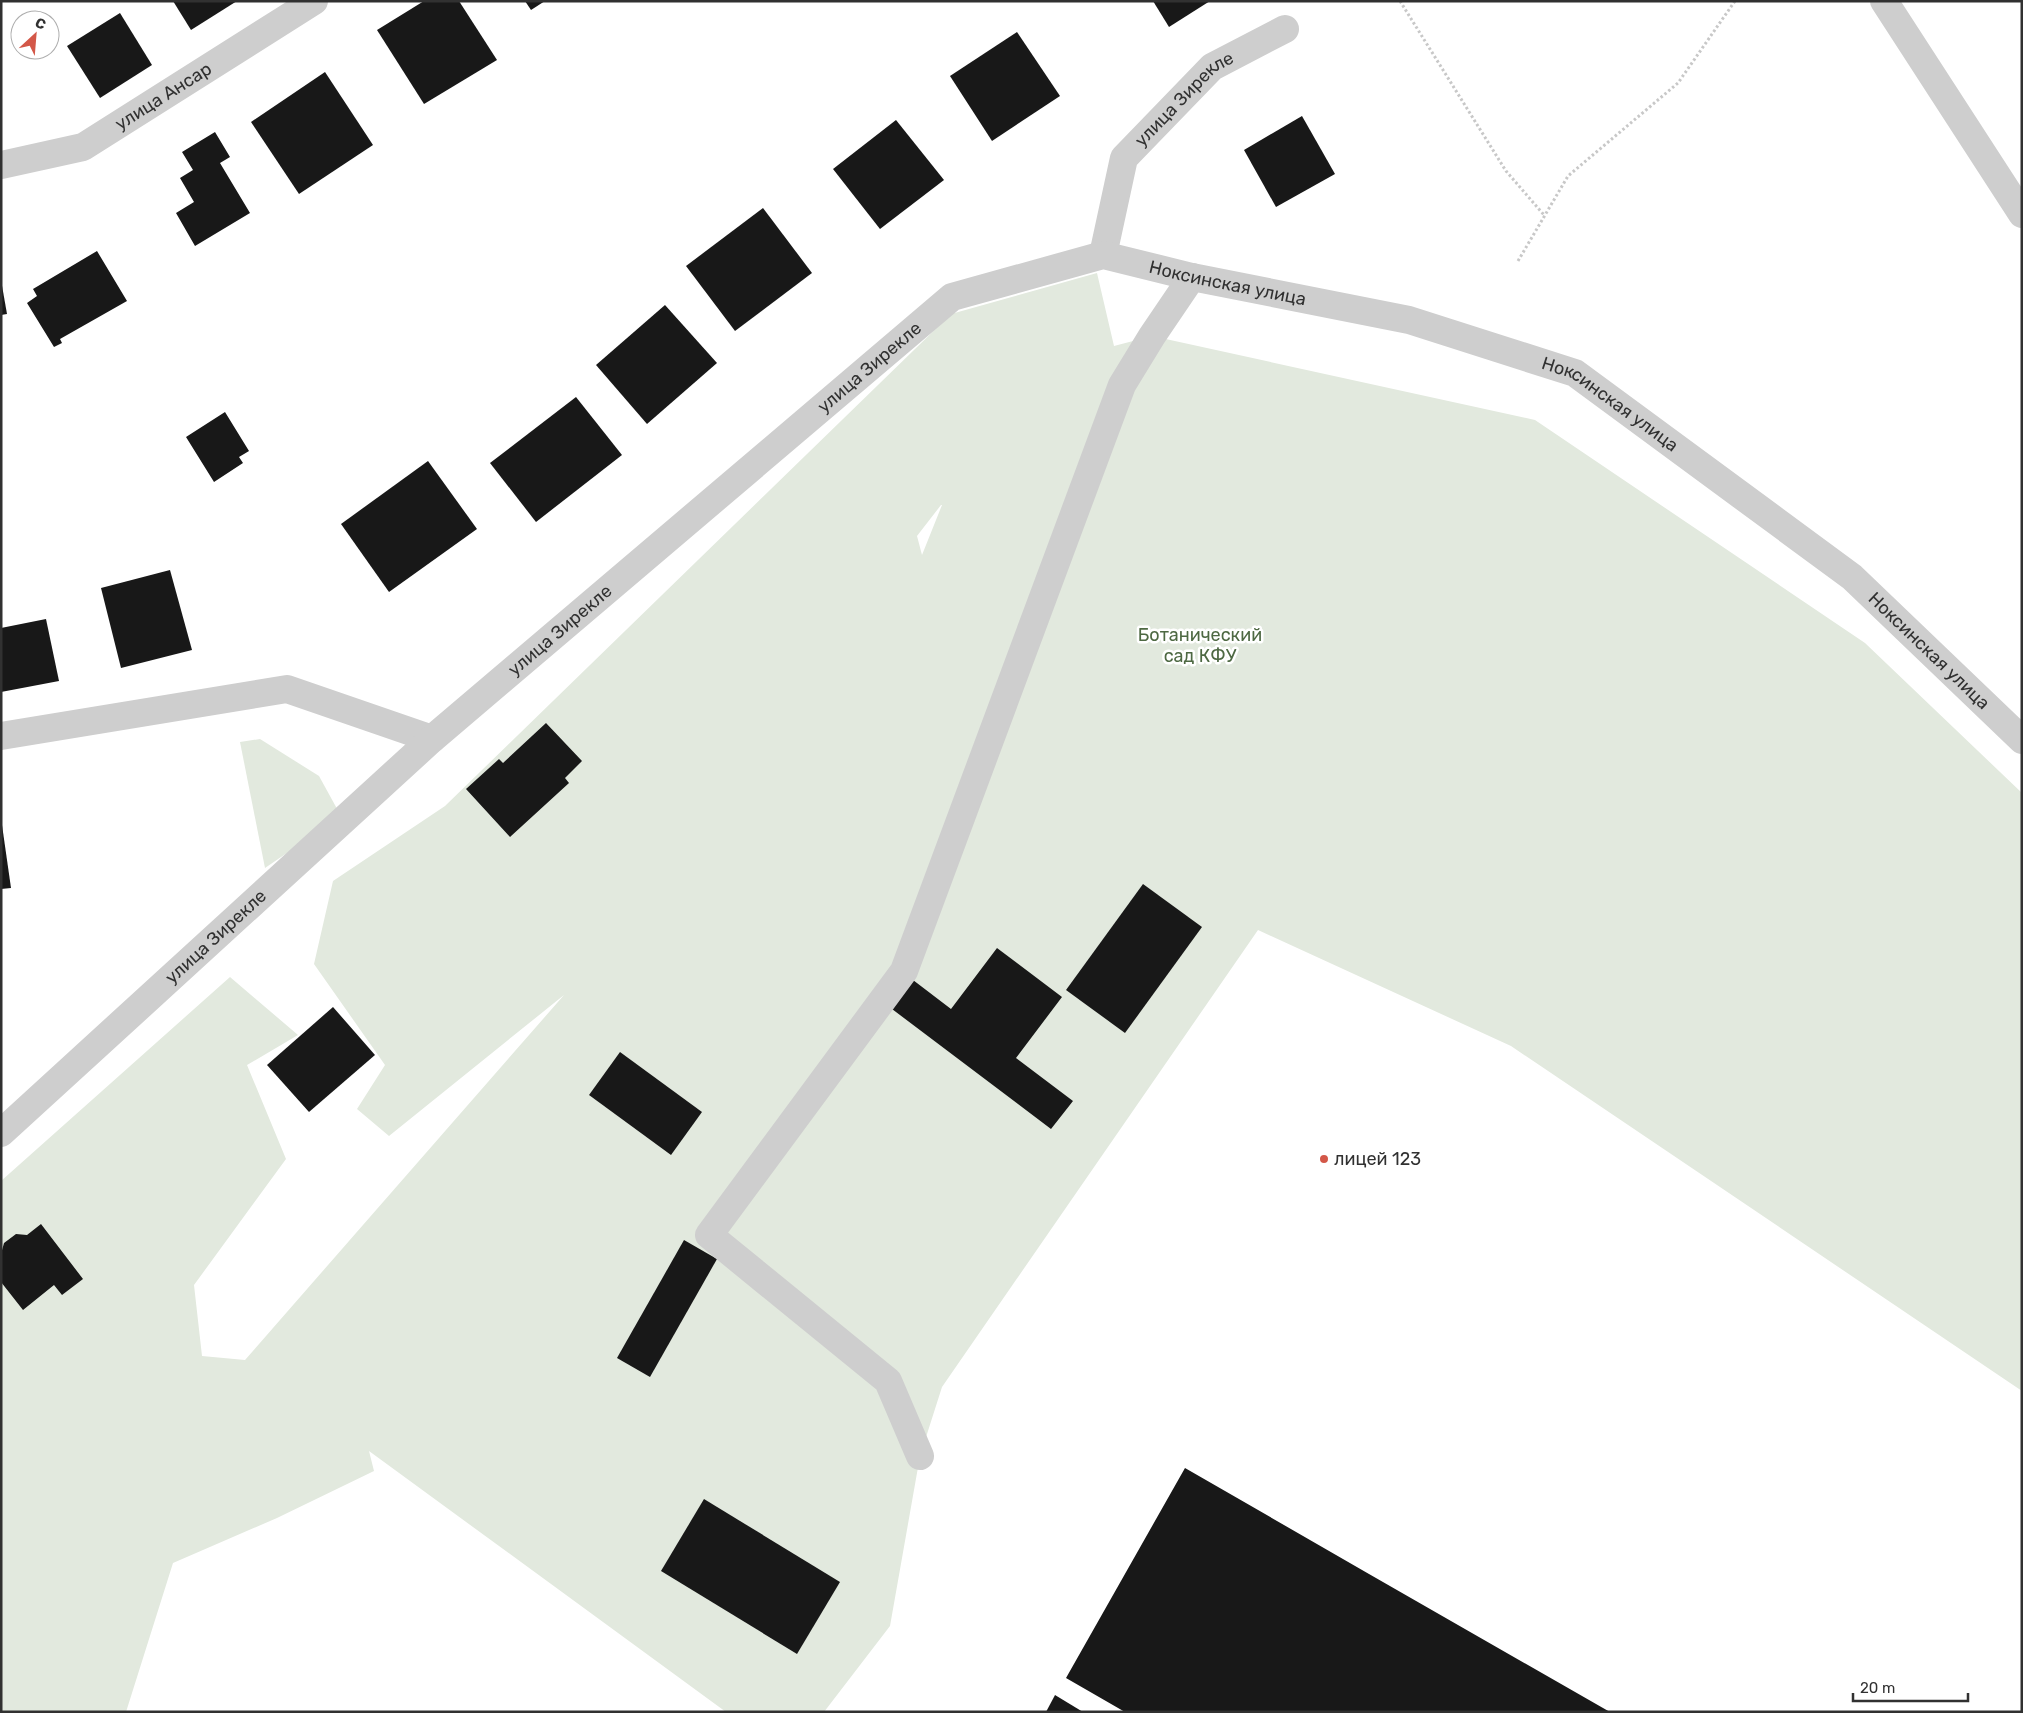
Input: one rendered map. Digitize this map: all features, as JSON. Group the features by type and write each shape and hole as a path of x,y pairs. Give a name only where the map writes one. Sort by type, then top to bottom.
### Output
{"street":[{"name":"улица Ансар","path":"1,165 83,147 314,1"},
{"path":"1884,1 2022,214"},
{"name":"улица Зирекле","path":"1,1133 432,739 952,297 1103,255 1124,158 1212,66 1285,29"},
{"name":"Ноксинская улица","path":"1103,255 1192,277 1409,320 1575,373 1852,577 2022,740"},
{"path":"920,1456 888,1381 709,1236 904,972 1122,385 1192,277"},
{"path":"1,736 287,689 432,739"}],"path":[{"path":"1400,1 1506,171 1544,215"},
{"path":"1518,261 1568,176 1678,83 1735,1"}],"green space":[{"name":"Ботанический сад КФУ","path":"1097,273 1114,346 1152,336 1535,420 1865,643 2022,793 2022,1391 1511,1046 1258,930 942,1387 920,1456 890,1626 824,1712 726,1712 369,1451 374,1471 277,1518 173,1563 126,1712 1,1712 1,1181 230,977 298,1035 247,1065 286,1159 194,1285 202,1356 245,1360 564,995 389,1136 357,1109 385,1065 314,964 333,881 445,806 951,314","holes":["942,505 922,555 917,536"]},
{"path":"260,739 319,776 341,816 265,868 240,742"}],"building":[{"path":"173,1 237,1 191,30"},
{"path":"424,1 459,1 497,60 424,104 377,30"},
{"path":"525,1 545,1 531,10"},
{"path":"1153,1 1210,1 1169,27"},
{"path":"120,13 152,65 100,98 67,46"},
{"path":"1017,32 1060,96 992,141 950,76"},
{"path":"325,72 373,145 299,194 251,122"},
{"path":"1302,116 1335,174 1276,207 1244,150"},
{"path":"896,120 944,180 880,229 833,169"},
{"path":"215,132 230,157 220,163 250,213 195,246 176,213 194,202 180,178 193,170 182,152"},
{"path":"763,208 812,273 735,331 686,266"},
{"path":"97,251 127,301 60,339 62,343 54,347 27,303 37,296 33,289"},
{"path":"1,280 7,314 1,315"},
{"path":"665,305 717,363 647,424 596,365"},
{"path":"576,397 622,455 536,522 490,463"},
{"path":"225,412 249,451 239,457 243,463 214,482 186,437"},
{"path":"428,461 477,529 389,592 341,524"},
{"path":"170,570 192,650 121,668 101,588"},
{"path":"46,619 59,681 1,692 1,628"},
{"path":"546,723 582,761 565,778 569,783 510,837 466,789 499,759 503,763"},
{"path":"1,818 11,888 1,889"},
{"path":"1143,884 1202,927 1125,1033 1066,990"},
{"path":"997,948 1062,997 1016,1058 1073,1101 1051,1129 892,1009 913,980 951,1009"},
{"path":"333,1007 375,1055 309,1112 267,1065"},
{"path":"620,1052 702,1112 671,1155 589,1095"},
{"path":"41,1224 83,1279 62,1295 54,1285 23,1310 1,1282 1,1254 4,1243 16,1234 27,1235"},
{"path":"684,1240 717,1259 650,1377 617,1358"},
{"path":"1185,1468 1610,1712 1125,1712 1066,1678"},
{"path":"704,1499 840,1582 797,1654 661,1571"},
{"path":"1055,1695 1083,1712 1046,1712"}],"place":[{"name":"лицей 123","path":"1324,1159"}]}
